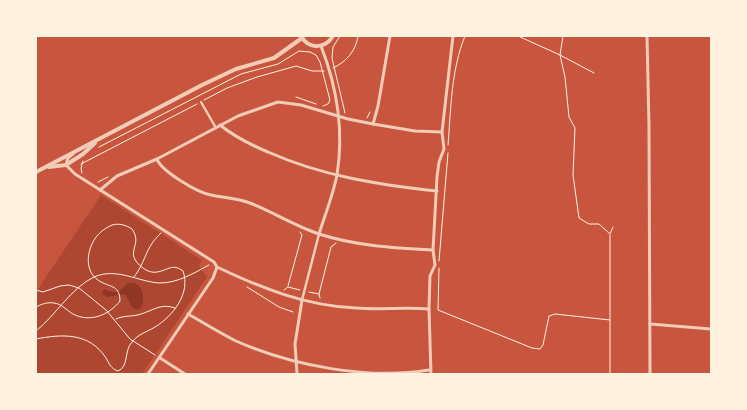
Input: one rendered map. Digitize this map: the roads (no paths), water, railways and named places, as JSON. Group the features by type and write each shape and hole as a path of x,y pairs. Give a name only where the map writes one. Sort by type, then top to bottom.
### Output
{"street":[{"path":"36,172 202,85 236,69 274,58 302,37 310,45 321,46 326,44 333,36"},
{"path":"373,124 378,106 390,36"},
{"path":"188,314 236,341 280,357 296,361 337,369 375,372 430,372 430,276 435,265 433,250 439,162 445,144 442,132 453,36"},
{"path":"647,36 649,126 650,374"},
{"path":"297,374 295,344 302,300 336,176 340,143 332,68 321,46"},
{"path":"201,102 216,128"},
{"path":"100,190 117,176 158,159 220,125 256,109 278,102 301,105 373,124 415,131 442,132"},
{"path":"220,125 231,134 289,162 336,176 371,183 437,191"},
{"path":"46,167 66,165 83,154 98,140"},
{"path":"66,165 68,158 77,150"},
{"path":"158,159 159,164 165,170 200,192 248,202 319,234 358,244 433,250"},
{"path":"66,165 75,174 214,262 217,267 258,286 319,304 357,308 429,309"},
{"path":"148,374 216,273 217,267"},
{"path":"650,324 711,329"},
{"path":"160,358 185,374"}]}
